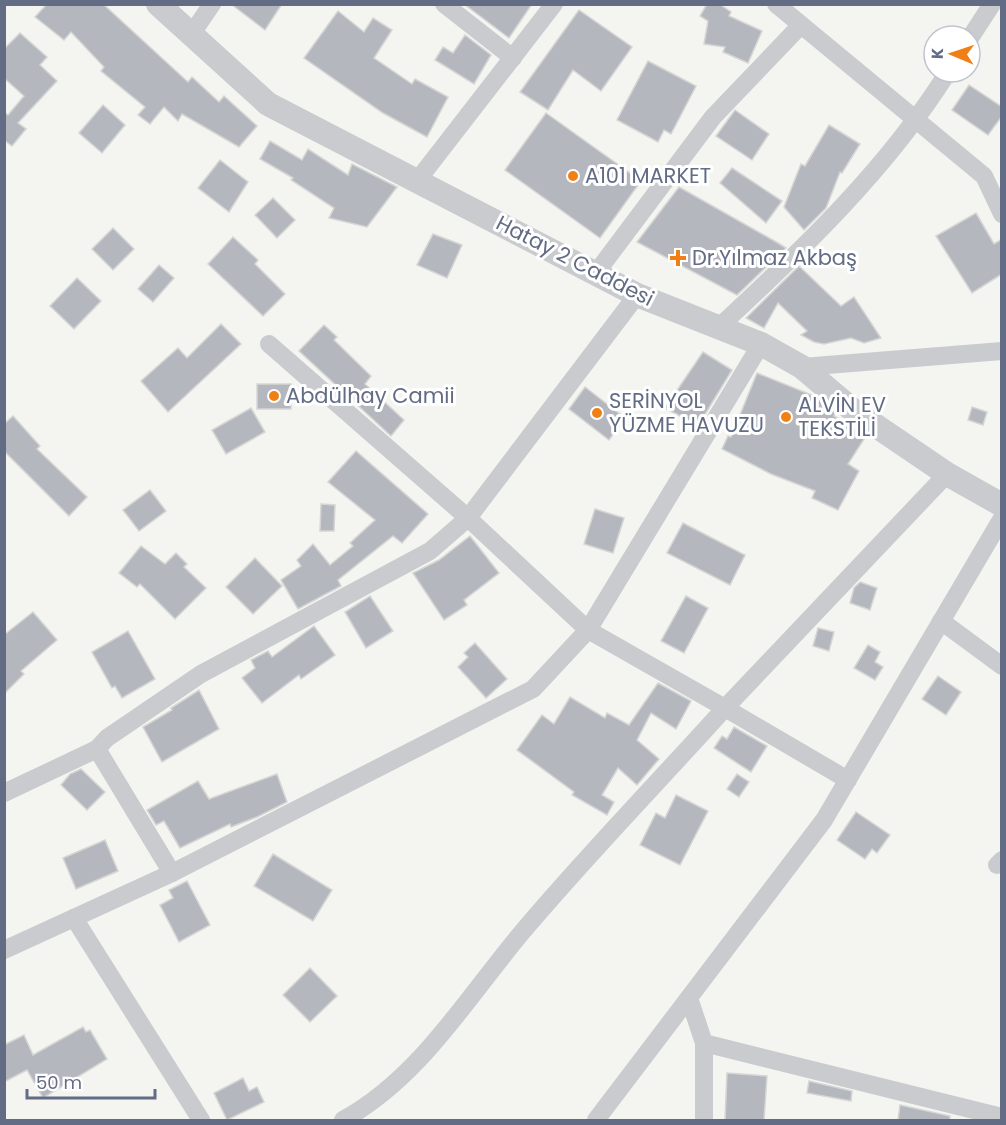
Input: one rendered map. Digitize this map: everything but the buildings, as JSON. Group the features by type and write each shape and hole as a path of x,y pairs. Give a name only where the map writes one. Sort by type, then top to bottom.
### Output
{"street":[{"name":"Hatay 2 Caddesi","path":"158,4 268,104 638,295 760,344 802,367 854,411 947,474 1002,505"},
{"path":"192,35 212,4"},
{"path":"444,4 513,58"},
{"path":"417,181 554,4"},
{"path":"776,4 984,176 1002,214"},
{"path":"979,24 992,4"},
{"path":"596,273 713,117 801,24"},
{"path":"719,327 843,208 917,121 940,84"},
{"path":"4,793 97,749 107,738 201,674 430,551 468,518 638,295"},
{"path":"269,344 468,518 588,630 848,780"},
{"path":"4,950 172,873 533,689 588,630 760,344"},
{"path":"802,367 1002,351"},
{"path":"343,1120 366,1108 414,1068 529,923 725,708 947,474"},
{"path":"596,1120 824,820 1002,518"},
{"path":"941,621 1002,666"},
{"path":"97,749 172,873"},
{"path":"74,918 201,1120"},
{"path":"689,998 704,1043 704,1120"},
{"path":"704,1043 1002,1117"}],"place":[{"name":"A101 MARKET","path":"573,176"},
{"name":"Dr.Yılmaz Akbaş","path":"678,258"},
{"name":"Abdülhay Camii","path":"274,396"},
{"name":"SERİNYOL YÜZME HAVUZU","path":"597,413"},
{"name":"ALVİN EV TEKSTİLİ","path":"786,417"}]}
